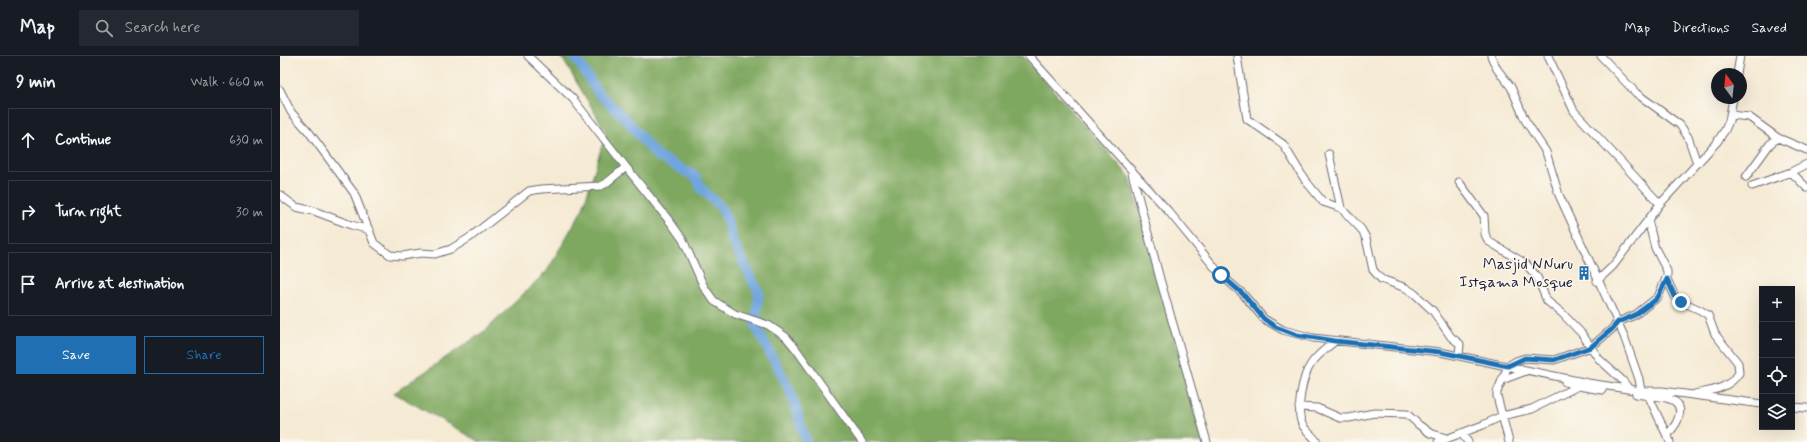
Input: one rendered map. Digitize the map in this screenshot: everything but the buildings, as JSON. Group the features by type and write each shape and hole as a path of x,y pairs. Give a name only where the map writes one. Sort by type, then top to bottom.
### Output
{"street":[{"path":"528,56 573,99 678,232 689,251 704,287 714,301 726,309 746,318 761,322 777,330 796,349 862,442"},
{"path":"1029,56 1170,213 1221,275 1243,294 1264,319 1276,327 1297,335 1335,341 1459,355 1588,383 1640,391 1662,391 1759,404"},
{"path":"1238,56 1240,80 1247,118 1283,144 1304,180 1323,202 1331,206 1341,208"},
{"path":"1491,56 1497,69 1511,87 1525,120 1546,152 1559,195 1597,281 1618,322 1639,379 1640,391"},
{"path":"1548,56 1574,111 1660,204"},
{"path":"1600,56 1632,90 1680,125 1688,137 1697,163"},
{"path":"1738,68 1740,56"},
{"path":"280,90 292,112 316,140 354,194 374,242 390,255 402,256 421,253 440,253 451,249 469,238 529,191 541,188 601,186 626,167"},
{"path":"1597,281 1618,261 1660,204 1720,139 1725,130 1732,104"},
{"path":"1730,115 1749,117 1778,138 1807,150"},
{"path":"1746,176 1770,144 1778,138"},
{"path":"1329,154 1341,208 1361,229 1366,238 1373,270 1381,279 1406,288 1424,302 1440,319 1451,337 1460,344 1459,355"},
{"path":"1752,186 1791,172 1807,164"},
{"path":"1131,171 1134,177 1144,222 1207,442"},
{"path":"1791,172 1807,188"},
{"path":"1459,182 1484,216 1485,234 1488,241 1526,264 1537,277 1547,301 1562,313 1582,334 1598,359 1622,380 1629,389"},
{"path":"280,195 296,207 314,211 351,225 370,230"},
{"path":"1648,220 1656,248 1667,271 1667,279 1676,299 1708,315 1715,334 1739,366 1739,373 1730,384 1716,390 1689,395"},
{"path":"1509,442 1497,396 1508,366 1525,358 1554,360 1591,347 1618,322 1635,315 1654,301 1658,297 1667,279"},
{"path":"1317,442 1305,429 1300,418 1299,407 1307,371 1311,363 1335,341"},
{"path":"1502,380 1527,371 1578,386 1632,393 1648,397 1670,398 1674,400 1678,406 1680,414 1670,432 1669,440"},
{"path":"1438,442 1483,426 1502,416 1532,409 1578,386"},
{"path":"1648,397 1669,440"},
{"path":"1299,407 1317,408 1340,418 1349,418 1374,413 1407,414 1430,433 1446,438"},
{"path":"1795,407 1807,408"},
{"path":"1461,434 1468,442"}],"green space":[{"path":"561,56 1023,56 1130,177 1204,442 480,442 394,393 486,330 547,271 583,208 606,132"}],"waterway":[{"path":"573,56 599,94 624,117 656,155 696,177 701,188 721,207 727,220 733,242 759,293 755,325 790,390 806,442"}],"place":[{"name":"Masjid NNuru Istqama Mosque","path":"1584,273"}],"route":[{"path":"1221,275 1243,294 1264,319 1276,327 1297,335 1335,341 1440,352 1508,366 1520,359 1525,358 1554,360 1591,347 1618,322 1635,315 1654,301 1658,297 1667,279 1676,299 1681,302"}]}
